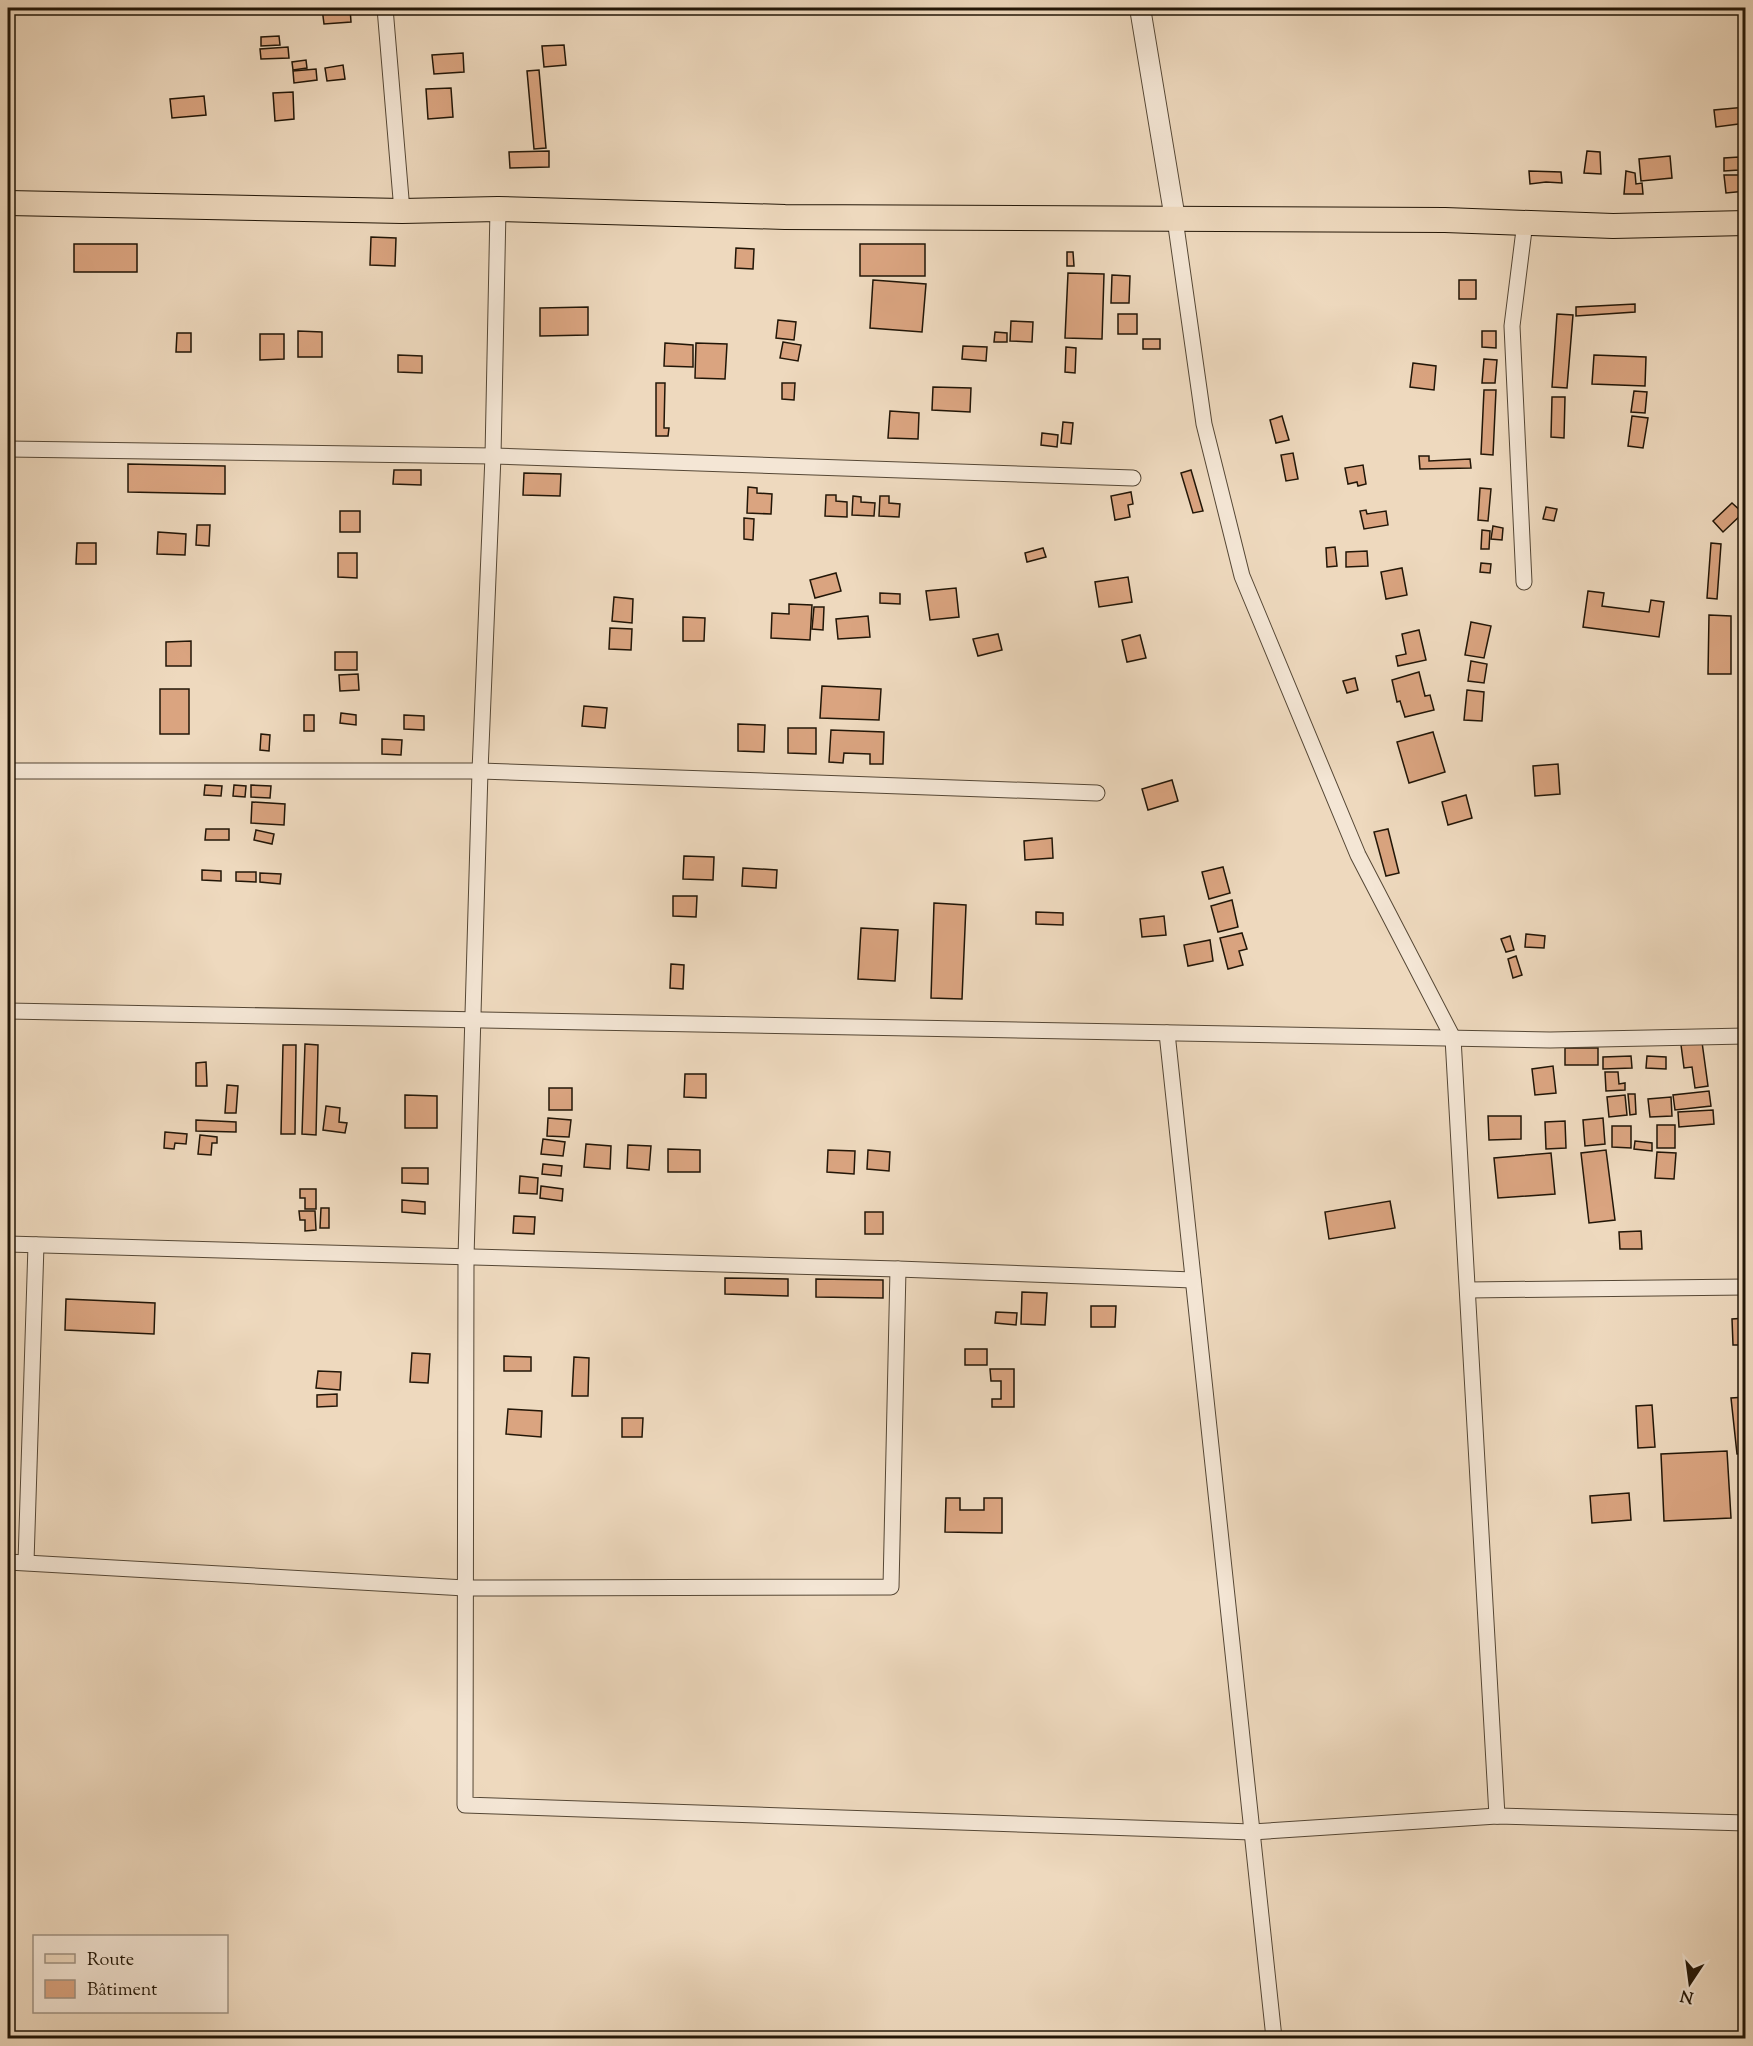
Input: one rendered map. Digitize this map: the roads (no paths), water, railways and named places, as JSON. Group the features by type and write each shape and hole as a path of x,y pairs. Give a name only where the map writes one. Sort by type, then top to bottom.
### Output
{"main road":[{"path":"8,203 402,211 498,209 785,217 1445,220 1613,226 1746,223"}],"street":[{"path":"385,8 402,211"},
{"path":"1140,8 1175,219 1204,424 1242,576 1358,855 1453,1038 1497,1816"},
{"path":"498,209 493,456 480,771 466,1257 465,1805 1252,1832 1497,1816 1746,1823"},
{"path":"1524,582 1512,326 1525,222"},
{"path":"8,449 493,456 1133,478"},
{"path":"8,771 480,771 1097,793"},
{"path":"8,1011 1550,1040 1746,1036"},
{"path":"1167,1033 1274,2038"},
{"path":"8,1244 898,1269 1193,1280"},
{"path":"26,1562 36,1245"},
{"path":"8,1562 465,1588 891,1587 898,1269"},
{"path":"1468,1290 1746,1287"}]}
